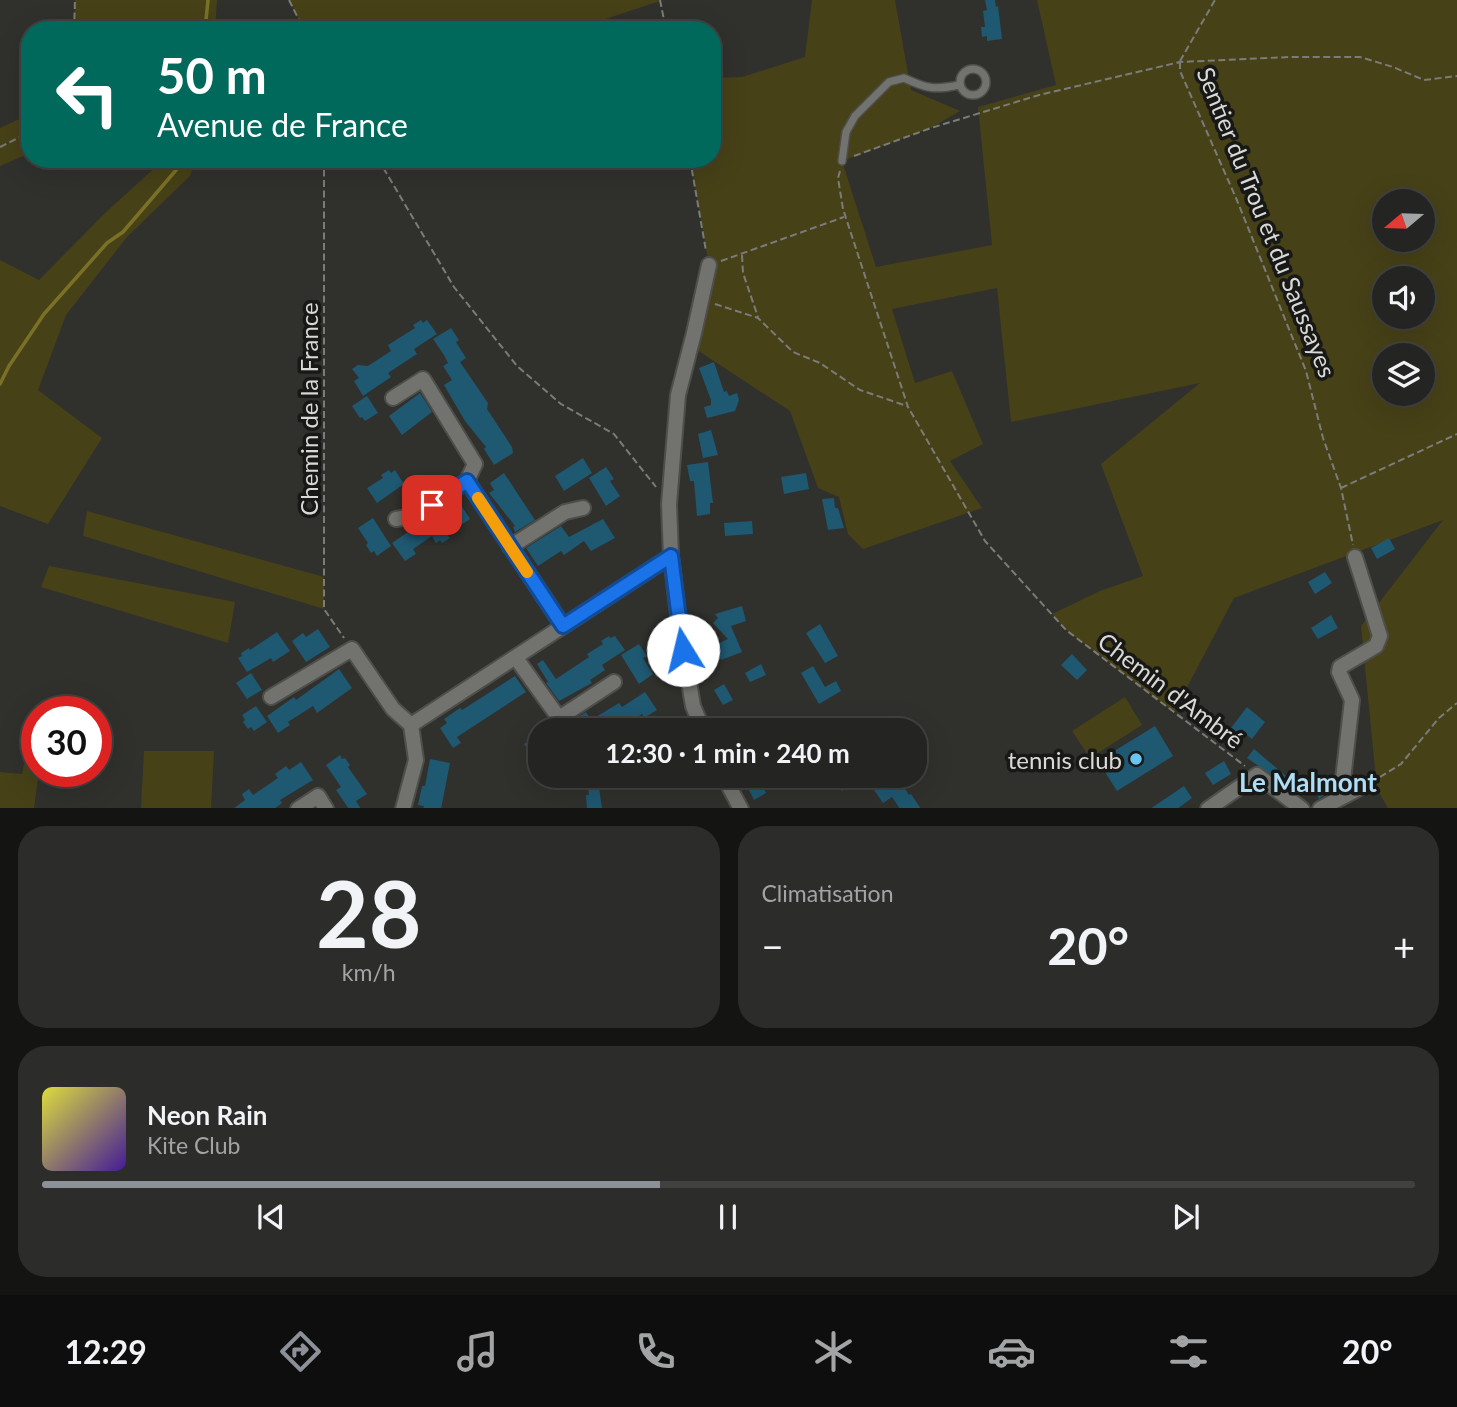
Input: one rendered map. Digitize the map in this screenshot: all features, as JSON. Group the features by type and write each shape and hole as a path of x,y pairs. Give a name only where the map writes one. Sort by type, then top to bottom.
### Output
{"street":[{"path":"698,718 688,676 671,556 669,504 678,395 709,265"},
{"path":"393,398 424,379 475,464 467,481 414,516 396,519"},
{"path":"467,481 563,626"},
{"path":"510,547 565,512 583,508"},
{"path":"411,725 671,556"},
{"path":"1341,797 1352,700 1339,672 1344,664 1376,646 1380,636 1355,557"},
{"path":"271,697 352,649 393,709 411,725 416,760 403,808"},
{"path":"516,658 559,718 614,682"},
{"path":"1208,808 1257,775 1302,808"},
{"path":"1320,808 1367,784"},
{"path":"730,788 741,808"},
{"path":"298,808 318,796 326,808"}],"lane":[{"path":"842,161 846,132 855,116 889,82 904,78 923,88 940,89 959,85"}],"path":[{"path":"74,21 75,0"},
{"path":"289,0 300,21"},
{"path":"660,0 664,21"},
{"path":"1180,62 1215,0"},
{"path":"842,161 1039,95 1180,62 1360,57 1424,80 1457,76"},
{"name":"Sentier du Trou et du Saussayes","path":"1180,62 1180,71 1237,198 1306,371 1323,438 1341,488 1355,557"},
{"path":"0,147 21,136"},
{"name":"Chemin d'Ambré","path":"842,161 838,178 845,217 908,407 985,541 1066,630 1257,775"},
{"name":"Chemin de la France","path":"324,168 324,609 352,649"},
{"path":"383,168 454,287 517,366 561,404 614,434 669,504"},
{"path":"692,168 709,265 845,217"},
{"path":"742,253 743,273 758,318"},
{"path":"701,300 758,318 793,352 820,363 860,390 908,407"},
{"path":"1341,488 1457,434"},
{"path":"1367,784 1402,764 1439,718 1457,704"}],"shaded area":[{"path":"75,0 217,0 216,21 74,21"},
{"path":"289,0 660,0 599,21 300,21"},
{"path":"812,0 895,0 911,90 960,111 931,128 842,161 876,267 992,245 978,107 1056,85 1037,0 1457,0 1457,808 1388,808 1377,789 1361,626 1443,520 1234,598 1174,712 1066,630 1052,614 1100,591 1143,576 1101,464 1200,383 1011,422 997,288 892,309 915,383 952,371 983,444 950,461 982,508 863,549 848,534 839,497 818,488 790,411 691,346 709,265 692,168 721,168 721,78 742,77 805,57"},
{"path":"21,118 21,157 0,166 0,128"},
{"path":"154,168 193,168 190,176 127,237 66,315 38,390 102,438 48,524 0,506 0,260 39,280 105,213"},
{"path":"87,511 324,577 324,609 83,536"},
{"path":"49,566 235,602 228,643 41,587"},
{"path":"1125,697 1142,725 1090,758 1072,731"},
{"path":"144,751 214,751 211,808 141,808"},
{"path":"0,772 21,774 21,787 37,787 34,808 0,808"}],"building":[{"path":"985,0 995,0 996,7 998,6 1002,39 987,41 987,36 982,37 981,27 985,27 983,11 987,10"},
{"path":"421,320 423,323 427,320 437,334 414,349 417,354 388,373 391,377 363,396 354,381 359,378 352,369 358,365 368,366 391,351 388,345 415,328 413,325"},
{"path":"451,328 466,358 460,362 488,403 487,409 512,447 513,453 494,465 484,449 486,447 465,421 444,385 452,380 443,366 448,363 433,339"},
{"path":"714,362 724,392 727,391 729,396 737,393 739,400 735,411 707,418 704,407 711,405 711,400 699,368"},
{"path":"420,393 432,412 402,435 389,416"},
{"path":"367,396 378,413 365,421 352,406"},
{"path":"711,430 718,455 703,458 698,434"},
{"path":"583,458 592,473 564,491 555,476"},
{"path":"708,462 713,503 710,503 710,514 697,516 694,481 690,481 687,465"},
{"path":"606,467 614,479 610,481 620,496 606,506 589,478"},
{"path":"389,470 391,473 395,470 404,484 377,503 367,488 383,478 381,475"},
{"path":"504,473 535,520 515,532 515,526 489,493 494,490 490,483"},
{"path":"806,473 809,489 784,494 781,477"},
{"path":"418,478 426,490 423,493 426,497 415,504 403,488"},
{"path":"834,498 835,508 838,508 844,528 828,530 822,499"},
{"path":"457,499 470,519 447,534 450,538 442,543 440,540 436,543 432,536 413,549 416,554 405,561 392,543 408,532 410,534"},
{"path":"373,518 391,546 377,556 374,551 371,553 358,528"},
{"path":"603,519 615,538 591,551 584,541 564,555 561,551 538,566 526,548 561,526 569,537"},
{"path":"752,521 753,534 725,536 724,523"},
{"path":"1389,538 1395,549 1377,559 1371,548"},
{"path":"1325,572 1332,583 1315,594 1308,582"},
{"path":"742,606 746,621 731,626 742,652 721,660 715,645 728,639 713,623 718,618 715,614"},
{"path":"1331,615 1338,628 1318,639 1311,628"},
{"path":"820,624 838,656 825,663 806,633"},
{"path":"318,629 330,647 306,662 292,641 303,633 306,637"},
{"path":"277,632 290,651 273,662 271,658 247,672 238,658 242,656 241,653"},
{"path":"615,636 625,650 602,665 605,670 590,680 592,683 559,701 537,664 543,660 556,679 589,657 587,654 603,644 601,641"},
{"path":"639,644 647,656 643,658 653,674 639,684 621,655"},
{"path":"1072,654 1087,670 1077,680 1061,665"},
{"path":"761,664 766,675 750,682 745,673"},
{"path":"813,666 825,687 836,681 841,691 819,704 801,673"},
{"path":"339,669 352,688 317,713 313,706 288,722 290,725 278,733 267,716 294,697 296,700"},
{"path":"251,673 262,690 247,699 236,683"},
{"path":"515,676 526,692 457,737 461,743 453,748 440,728 447,723 444,719"},
{"path":"724,684 733,700 723,705 714,690"},
{"path":"645,692 657,710 644,718 642,714 636,718 594,718 619,703 622,707"},
{"path":"256,706 267,722 254,731 251,727 248,729 242,715"},
{"path":"1247,707 1265,722 1252,739 1243,732 1240,736 1231,728"},
{"path":"586,712 590,718 576,718"},
{"name":"tennis club","path":"1155,726 1173,756 1117,791 1098,761"},
{"path":"1254,749 1286,776 1290,774 1288,777 1294,783 1290,788 1247,758"},
{"path":"340,755 342,759 345,758 350,765 348,767 367,794 356,801 360,808 348,808 336,790 341,787 326,765"},
{"path":"430,759 450,763 441,808 423,808 418,805 422,786 425,786"},
{"path":"1224,761 1231,774 1213,785 1205,773"},
{"path":"301,762 313,780 280,800 282,803 275,808 234,808 245,800 242,794 249,789 253,795 278,778 275,774 286,766 289,770"},
{"path":"1318,773 1328,792 1319,799 1316,792 1312,795 1304,780"},
{"path":"1184,786 1192,798 1178,808 1151,808"},
{"path":"588,788 599,788 602,808 587,808 586,795 589,795"},
{"path":"685,788 707,788 707,789"},
{"path":"748,788 764,788 766,793 754,800"},
{"path":"904,788 920,808 899,808 892,797 883,803 874,790"}],"waterway":[{"path":"206,21 208,0"},
{"path":"0,384 44,314 107,243 123,232 178,168"}],"slow traffic":[{"path":"478,498 527,572"}],"place":[{"name":"tennis club","path":"1136,759"}],"district":[{"name":"Le Malmont","path":"1308,782"}],"route":[{"path":"432,505 467,481 563,626 671,556 683,650"}]}
